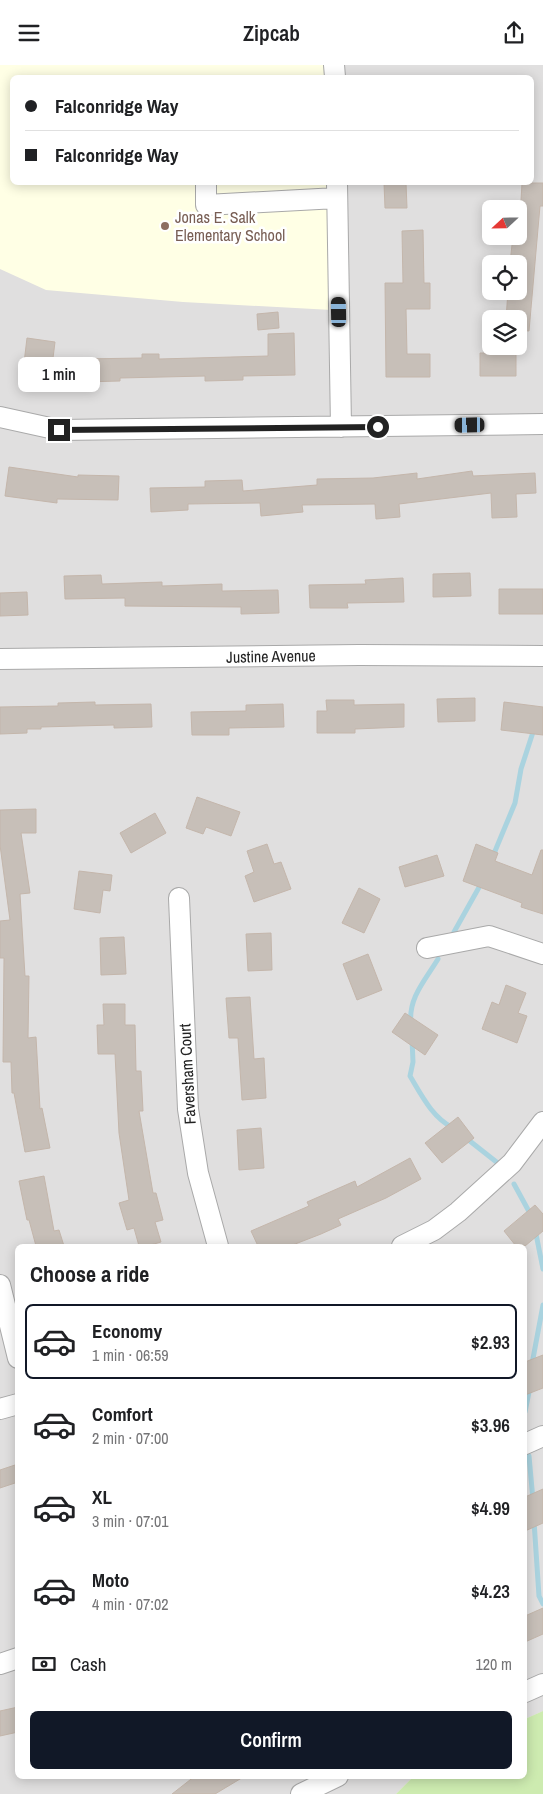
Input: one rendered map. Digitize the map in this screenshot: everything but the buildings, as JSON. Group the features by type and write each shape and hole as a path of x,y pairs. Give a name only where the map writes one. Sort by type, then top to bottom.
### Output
{"street":[{"path":"206,185 206,205 337,190 342,427"},
{"path":"0,417 59,430 543,424"},
{"name":"Justine Avenue","path":"0,659 359,655 543,656"},
{"name":"Faversham Court","path":"179,898 188,1109 198,1173 217,1244"},
{"path":"427,948 488,936 543,954"},
{"path":"406,1244 434,1229 458,1212 512,1163 543,1122"},
{"path":"0,1285 15,1345"},
{"path":"0,1409 15,1405"},
{"path":"527,1443 543,1436"},
{"path":"0,1664 15,1659"},
{"path":"527,1691 543,1684"},
{"path":"301,1794 332,1779"}],"shaded area":[{"path":"0,65 543,65 543,1711 527,1718 527,1244 15,1244 15,1779 411,1779 396,1794 0,1794"},
{"name":"Jonas E. Salk Elementary School","path":"0,65 326,65 326,75 10,75 10,185 329,185 332,310 183,302 46,290 0,269"}],"green space":[{"path":"543,1711 543,1794 396,1794 411,1779 527,1779 527,1718"}],"waterway":[{"path":"493,856 515,803 521,769 534,729"},
{"path":"454,932 482,882"},
{"path":"411,1023 412,1005 415,997 438,959"},
{"path":"412,1039 413,1062 410,1076 433,1112 453,1128"},
{"path":"466,1138 499,1164"},
{"path":"514,1184 532,1217"},
{"path":"535,1229 543,1269"},
{"path":"532,1364 543,1305"},
{"path":"527,1402 530,1387"},
{"path":"529,1456 533,1500"},
{"path":"534,1521 539,1596 543,1604"}],"place":[{"name":"Jonas E. Salk Elementary School","path":"165,226"}],"route":[{"path":"59,430 378,427"}]}
